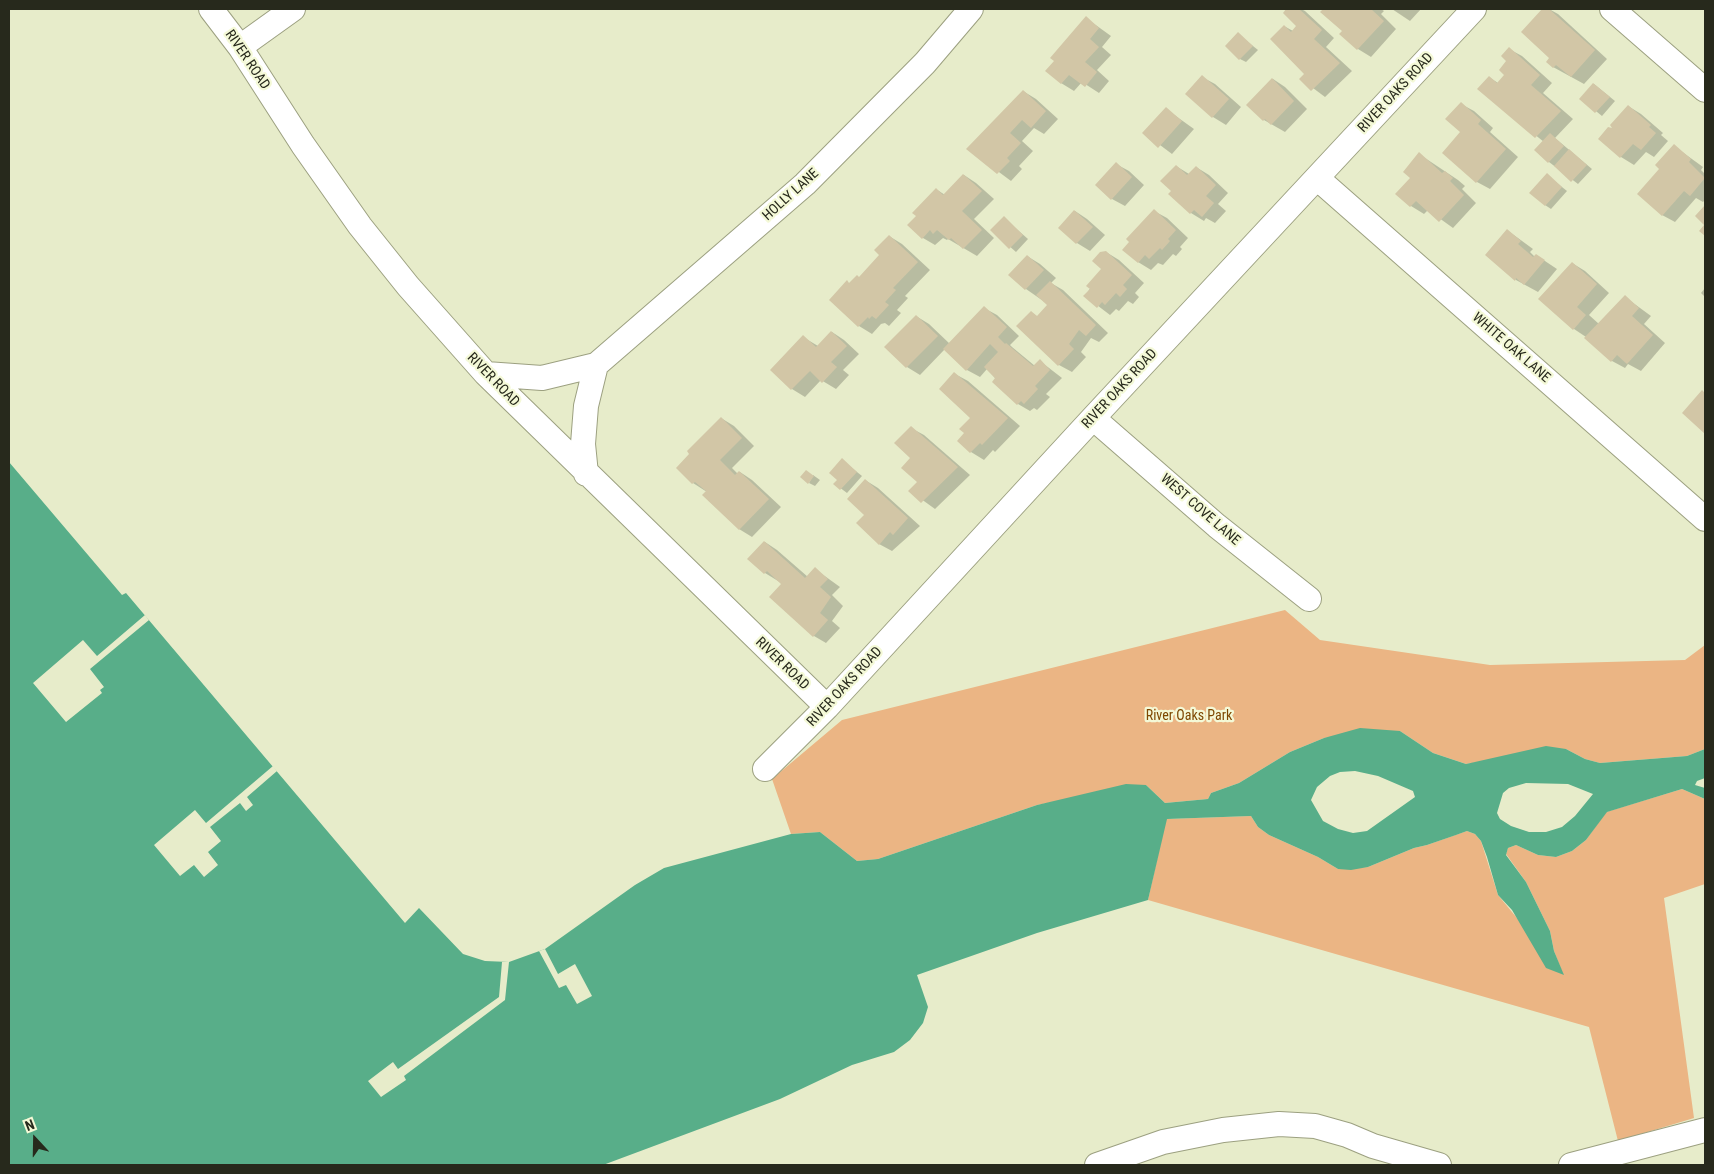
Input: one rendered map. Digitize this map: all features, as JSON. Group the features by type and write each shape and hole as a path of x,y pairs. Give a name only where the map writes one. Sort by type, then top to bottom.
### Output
{"street":[{"name":"RIVER ROAD","path":"211,9 240,47 303,145 360,226 408,286 486,374 586,474 828,707"},
{"path":"240,47 293,9"},
{"name":"HOLLY LANE","path":"486,374 542,378 596,365 805,184 924,63 971,9"},
{"name":"RIVER OAKS ROAD","path":"765,769 828,707 1093,418 1474,9"},
{"path":"1612,9 1705,90"},
{"name":"WHITE OAK LANE","path":"1317,178 1705,519"},
{"path":"586,474 583,444 586,406 596,365"},
{"name":"WEST COVE LANE","path":"1093,418 1217,526 1309,599"},
{"path":"1097,1165 1163,1142 1223,1130 1279,1124 1315,1126 1347,1135 1373,1146 1439,1165"},
{"path":"1571,1165 1705,1130"}],"green space":[{"name":"River Oaks Park","path":"1285,610 1320,640 1490,665 1685,660 1705,645 1705,749 1687,756 1600,763 1585,759 1566,749 1466,764 1433,753 1400,731 1324,738 1290,752 1239,783 1211,793 1208,799 1165,803 1146,785 1037,805 878,859 857,861 820,832 791,834 772,779 842,720"},
{"path":"1682,789 1705,799 1705,884 1664,898 1694,1118 1618,1141 1589,1027 1148,900 1166,819 1251,816 1258,827 1269,835 1318,857 1338,869 1368,867 1414,848 1467,831 1475,834 1481,841 1498,895 1563,974 1554,951 1550,931 1526,882 1506,854 1508,848 1516,845 1538,855 1556,857 1572,851 1586,840 1606,812"}],"shaded area":[{"path":"9,462 122,595 126,593 405,923 419,908 463,954 485,961 509,962 545,949 635,885 664,868 791,834 820,832 857,861 878,859 1037,805 1126,784 1146,785 1165,803 1208,799 1211,793 1239,783 1290,752 1324,738 1360,728 1400,731 1433,753 1466,764 1546,746 1566,749 1585,759 1600,763 1687,756 1705,749 1705,778 1697,781 1695,785 1705,788 1705,799 1682,789 1607,812 1586,840 1572,851 1556,857 1538,855 1516,845 1508,848 1506,855 1526,882 1550,931 1554,951 1564,975 1546,968 1512,910 1498,895 1481,841 1475,834 1467,831 1414,848 1368,867 1351,870 1338,869 1318,857 1269,835 1258,827 1251,816 1167,819 1148,900 1037,933 917,975 928,1007 923,1023 910,1040 894,1052 852,1065 780,1099 603,1165 9,1165","holes":["1355,771 1378,776 1413,791 1415,797 1367,831 1353,833 1338,829 1323,821 1311,800 1317,787 1330,776 1340,772","1526,783 1568,784 1593,794 1575,816 1562,827 1546,832 1529,832 1511,826 1500,819 1497,813 1503,793 1509,788"]}],"pier":[{"path":"145,615 149,620 90,669 104,687 100,690 102,693 66,722 33,683 83,640 97,656"},
{"path":"273,766 277,771 247,797 253,805 246,811 240,803 210,827 221,841 208,852 218,865 204,877 194,865 180,876 154,845 195,810 206,823"},
{"path":"545,949 558,974 575,964 592,996 577,1004 566,985 559,988 539,951"},
{"path":"502,962 509,962 505,1000 404,1076 406,1080 381,1097 368,1081 393,1062 398,1069 499,997"}],"building":[{"path":"1286,9 1299,9 1322,30 1314,39 1340,63 1311,91 1299,79 1304,74 1270,39 1284,25 1291,32 1296,26 1283,13"},
{"path":"1323,9 1371,9 1384,21 1357,50 1339,34 1342,31 1320,12"},
{"path":"1542,9 1549,9 1595,50 1571,77 1556,65 1553,68 1546,62 1549,58 1521,32"},
{"path":"1086,16 1099,28 1090,39 1099,47 1085,62 1097,72 1085,87 1069,75 1061,84 1045,71 1054,61 1050,58"},
{"path":"1238,32 1253,46 1239,60 1225,46"},
{"path":"1509,47 1540,75 1531,85 1561,111 1535,138 1477,89 1489,76 1497,83 1504,75 1499,70 1506,61 1501,56"},
{"path":"1202,75 1229,99 1212,118 1185,94"},
{"path":"1272,78 1294,101 1271,125 1265,119 1263,121 1246,105"},
{"path":"1593,83 1610,97 1595,113 1579,99"},
{"path":"1023,90 1046,111 1031,128 1022,120 1010,133 1021,143 1007,158 1010,161 997,174 966,149"},
{"path":"1461,102 1481,120 1478,124 1506,149 1476,183 1442,153 1460,132 1445,119"},
{"path":"1628,105 1651,125 1649,127 1656,133 1641,150 1633,144 1620,158 1598,139 1608,127 1612,128 1610,125"},
{"path":"1166,107 1182,121 1158,148 1142,133"},
{"path":"1550,133 1564,146 1548,163 1534,150"},
{"path":"1674,144 1691,159 1689,162 1705,178 1690,196 1684,191 1662,216 1637,194 1659,169 1655,165"},
{"path":"1569,149 1587,165 1571,182 1554,166"},
{"path":"1419,152 1442,173 1445,171 1453,178 1450,181 1464,195 1439,222 1416,201 1410,207 1395,194 1410,178 1403,172"},
{"path":"1116,162 1132,177 1111,200 1095,185"},
{"path":"1176,165 1187,175 1196,166 1216,185 1206,196 1214,203 1202,217 1194,210 1190,214 1168,194 1171,191 1160,181"},
{"path":"1547,173 1562,187 1545,206 1529,193"},
{"path":"963,174 982,191 962,211 982,230 963,249 951,238 949,240 937,230 933,234 930,230 922,239 907,225 916,216 912,213 936,188 943,195"},
{"path":"1705,205 1705,236 1699,231 1704,225 1695,216"},
{"path":"1154,209 1176,230 1162,250 1160,248 1149,259 1145,255 1138,263 1122,250 1129,242 1126,239"},
{"path":"1074,210 1093,227 1076,244 1058,228"},
{"path":"1004,216 1023,235 1009,249 990,230"},
{"path":"1507,229 1521,241 1518,244 1533,257 1536,254 1545,260 1524,285 1516,278 1515,281 1485,255"},
{"path":"889,235 918,262 893,288 896,290 885,302 889,305 876,319 872,316 869,319 868,317 858,327 829,300 847,280 849,283 857,275 859,277 879,255 874,250"},
{"path":"1106,251 1132,275 1123,285 1127,289 1120,297 1116,293 1105,305 1102,302 1097,308 1083,296 1090,289 1086,286 1101,269 1092,261 1100,252"},
{"path":"1027,255 1044,270 1025,290 1008,275"},
{"path":"1572,262 1597,284 1577,307 1586,315 1573,330 1538,299"},
{"path":"1050,281 1096,325 1086,336 1079,330 1069,344 1074,349 1058,366 1016,326 1031,311 1037,316 1047,305 1036,295"},
{"path":"1625,295 1639,308 1632,316 1653,335 1627,364 1617,355 1611,362 1584,338"},
{"path":"984,306 1007,327 998,337 1005,344 1033,366 1040,359 1050,370 1035,386 1038,389 1024,404 1021,401 1017,405 992,382 995,378 984,367 998,352 990,344 966,371 943,349"},
{"path":"916,315 938,336 906,368 884,347"},
{"path":"831,331 847,346 831,362 837,367 822,383 810,371 791,390 770,370 803,335 816,347"},
{"path":"954,372 1008,418 982,445 980,443 970,453 957,441 964,433 959,429 970,418 939,389"},
{"path":"1702,390 1705,393 1705,434 1682,413"},
{"path":"721,417 742,438 720,460 735,475 739,471 769,499 739,530 702,495 706,491 695,482 692,484 676,468 689,454 687,451"},
{"path":"911,426 958,467 921,503 908,491 917,482 901,468 910,458 894,443"},
{"path":"842,458 857,472 840,490 833,484 837,480 829,473"},
{"path":"806,470 814,476 808,484 800,477"},
{"path":"865,479 908,518 893,535 890,532 879,545 856,523 864,515 847,499"},
{"path":"764,541 805,578 815,567 828,579 820,587 831,597 820,613 828,620 813,637 769,597 781,584 767,571 764,574 747,559"}]}
